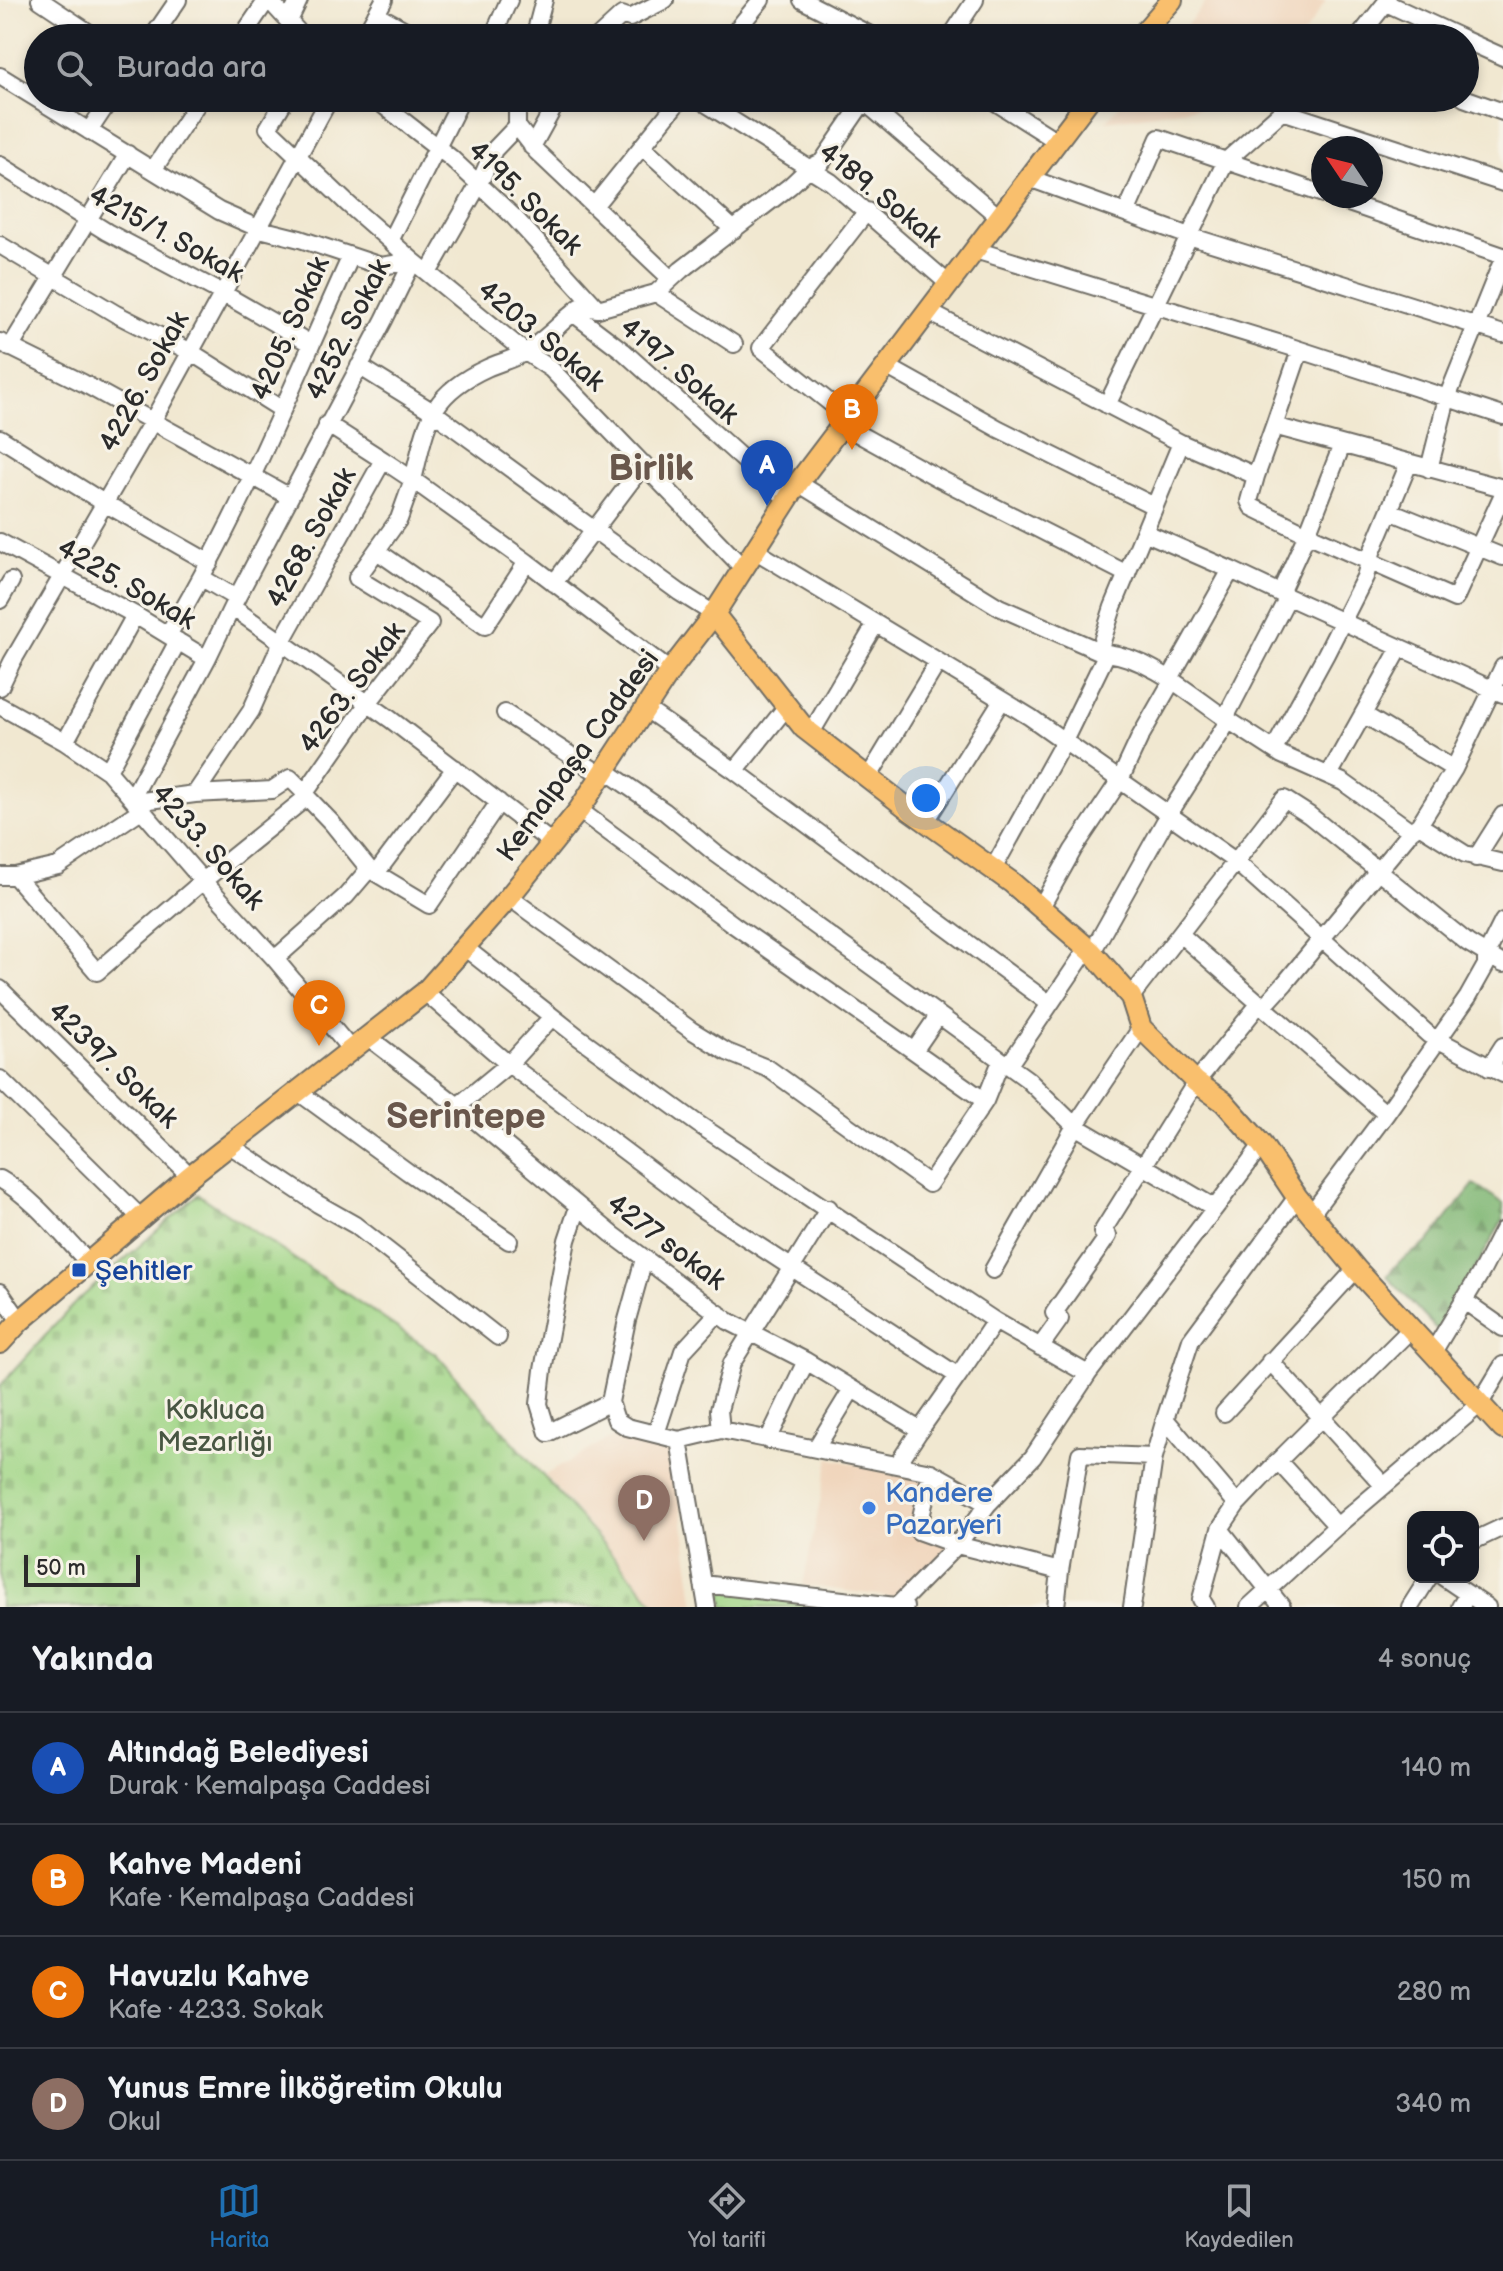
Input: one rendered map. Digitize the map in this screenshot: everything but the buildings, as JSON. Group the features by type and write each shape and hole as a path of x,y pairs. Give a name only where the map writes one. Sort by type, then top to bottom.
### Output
{"main road":[{"path":"1141,24 1156,0"},
{"path":"1151,24 1172,0"},
{"name":"Kemalpaşa Caddesi","path":"0,1343 20,1321 190,1176 425,992 509,897 579,810 670,671 714,614 792,491 1079,112"},
{"path":"714,614 811,733 993,869 1090,950 1131,997 1141,1028 1196,1082 1224,1102 1262,1145 1297,1197 1356,1269 1503,1429"}],"street":[{"path":"40,0 76,24"},
{"path":"162,24 178,0"},
{"path":"251,24 268,0 292,24"},
{"path":"289,21 299,0"},
{"path":"498,24 509,0"},
{"path":"612,24 622,15 630,18 665,0"},
{"path":"741,24 761,0"},
{"path":"802,0 849,24"},
{"path":"959,24 975,0"},
{"path":"537,24 542,1"},
{"path":"1369,24 1387,2 1432,24"},
{"path":"380,7 402,24"},
{"path":"1479,46 1503,57"},
{"name":"4205. Sokak","path":"0,76 24,91"},
{"path":"1479,103 1503,112"},
{"name":"4205. Sokak","path":"58,112 219,211 260,229 351,256 252,478 108,771"},
{"path":"89,131 102,112"},
{"path":"153,170 192,112"},
{"name":"4252. Sokak","path":"234,603 413,261 268,128 278,112"},
{"name":"4226. Sokak","path":"0,687 152,422 323,112"},
{"name":"4195. Sokak","path":"392,112 437,147 514,217 598,309"},
{"path":"390,241 455,112"},
{"path":"517,112 517,126 532,147 671,279"},
{"path":"532,147 551,112"},
{"path":"594,206 670,112"},
{"name":"4189. Sokak","path":"719,112 831,182 949,284"},
{"path":"670,671 413,480 427,421 440,401 459,384 486,368 526,352 580,307 598,309 656,293 809,168 822,162 855,112"},
{"path":"878,112 1000,218"},
{"path":"1011,112 1057,141"},
{"path":"1107,405 1226,161 1281,112"},
{"path":"1285,112 1503,183"},
{"path":"428,273 479,184 494,150 517,126"},
{"path":"1126,213 1159,138 1311,190"},
{"path":"642,146 734,230"},
{"path":"128,154 54,277 5,345 83,383 290,497"},
{"name":"4215/1. Sokak","path":"0,165 88,221 311,344"},
{"path":"1029,178 1189,236 1503,334"},
{"path":"1363,208 1503,258 1447,398 1429,469"},
{"path":"867,211 761,348 845,421 938,478 1127,574"},
{"path":"0,245 116,314 189,351 281,409"},
{"path":"975,250 1503,416"},
{"path":"351,256 381,266 413,261"},
{"name":"4203. Sokak","path":"413,261 551,369 744,569"},
{"path":"656,293 734,344"},
{"path":"927,311 1181,443 1256,476"},
{"name":"4197. Sokak","path":"573,313 792,491 999,607 1103,652 1125,655 1172,681 1274,749 1306,767 1329,775 1415,828 1465,854 1503,863"},
{"path":"1274,426 1503,491 1455,599 1252,507 1249,501 1256,476 1300,350"},
{"path":"359,366 433,412 592,530 714,614"},
{"path":"886,366 999,429 1154,506"},
{"path":"327,424 383,460"},
{"path":"0,438 104,503 210,563"},
{"path":"993,869 1064,741 1103,652 1127,574 1181,443"},
{"path":"509,897 691,1030 727,1052 769,1069 929,1184 985,1101 1005,1063 1090,950 1227,719 1284,595 1342,445"},
{"name":"4268. Sokak","path":"195,794 251,711 282,641 383,460 413,480"},
{"path":"1274,749 1344,621 1409,463"},
{"path":"554,583 644,464"},
{"name":"4263. Sokak","path":"8,876 58,866 136,803 195,794 272,790 290,778 306,795 368,703 430,623 357,578 399,519 413,480"},
{"path":"1390,511 1503,557"},
{"path":"1144,532 1498,692"},
{"name":"4225. Sokak","path":"0,542 135,615 207,659 234,603 552,843"},
{"path":"377,551 485,626 527,562"},
{"path":"756,551 1002,700 1235,861 1439,1042 1496,1071 1503,1046"},
{"path":"1041,907 1073,850 1120,780 1172,681 1173,673 1231,570"},
{"path":"202,578 234,603"},
{"path":"0,600 11,581"},
{"path":"65,742 135,615"},
{"path":"811,733 875,625"},
{"path":"1329,775 1400,648"},
{"path":"136,803 207,659"},
{"path":"868,778 938,662"},
{"path":"1040,1347 1060,1319 1054,1313 1108,1236 1102,1232 1196,1082 1256,1008 1264,1006 1415,828 1454,769 1498,692 1503,667"},
{"path":"926,821 1002,700"},
{"path":"735,771 788,705"},
{"name":"4233. Sokak","path":"0,706 65,742 108,771 352,1051"},
{"path":"646,709 735,771 1050,1004"},
{"path":"505,713 664,811 715,853 1027,1079 1075,1126 1215,1208"},
{"path":"1363,714 1454,769"},
{"path":"275,959 373,871 455,768"},
{"path":"8,876 97,972 306,795 373,871 429,905 499,802"},
{"path":"1131,997 1284,799 1309,815 1486,955 1503,964"},
{"path":"579,810 734,925 985,1101"},
{"path":"1476,858 1503,815"},
{"path":"1311,1214 1439,1042 1486,965 1486,955 1503,921"},
{"path":"1180,934 1386,1114"},
{"path":"464,947 552,1017 698,1124 829,1208 995,1321 1088,1374"},
{"name":"42397. Sokak","path":"0,989 190,1176"},
{"path":"425,992 509,1064 702,1209 958,1376"},
{"path":"914,1051 938,1016"},
{"path":"458,1106 509,1064 552,1017"},
{"path":"993,1270 1075,1126 1141,1028"},
{"name":"4277 sokak","path":"368,1037 458,1106 578,1207 718,1313 749,1334 806,1361 920,1430"},
{"path":"0,1079 141,1218"},
{"path":"297,1091 509,1241"},
{"path":"897,1606 957,1545 988,1504 1033,1457 1088,1374 1262,1145"},
{"path":"231,1146 355,1225 498,1337"},
{"path":"0,1172 7,1183 40,1211 88,1262"},
{"path":"1132,1607 1154,1457 1191,1340 1297,1197"},
{"path":"578,1207 567,1240 539,1404 548,1433 610,1402"},
{"path":"721,1430 719,1410 732,1363 829,1208"},
{"path":"1433,1352 1503,1230"},
{"path":"644,1259 627,1320 610,1402 616,1420 627,1427 679,1440 721,1430 931,1472 988,1504"},
{"path":"1224,1413 1356,1269"},
{"path":"0,1292 20,1321"},
{"path":"1463,1300 1503,1328"},
{"path":"656,1434 683,1351 718,1313"},
{"path":"897,1465 995,1321"},
{"path":"1206,1607 1201,1599 1220,1529 1237,1504 1411,1329"},
{"path":"768,1440 806,1361"},
{"path":"1270,1361 1384,1486"},
{"path":"1249,1607 1337,1526 1479,1405 1503,1365"},
{"path":"816,1448 852,1389"},
{"path":"1165,1419 1237,1504"},
{"path":"679,1440 707,1607"},
{"path":"1056,1607 1080,1454 1154,1457"},
{"path":"1278,1461 1337,1526"},
{"path":"931,1472 918,1531 957,1545 1060,1571"},
{"path":"1479,1538 1503,1527"},
{"path":"1220,1529 1282,1607"},
{"path":"1410,1607 1425,1583"},
{"path":"1448,1583 1464,1600 1487,1607"},
{"path":"703,1584 905,1607"}],"shaded area":[{"path":"1208,0 1326,0 1311,24 1188,24"},
{"path":"1114,112 1167,112 1106,121"},
{"path":"620,1433 672,1446 695,1607 659,1607 545,1475"},
{"name":"Kandere Pazaryeri","path":"829,1458 924,1481 917,1534 951,1546 898,1598 803,1585"}],"green space":[{"path":"1474,1184 1503,1203 1503,1220 1439,1332 1387,1276 1399,1262 1428,1242"},
{"name":"Kokluca Mezarlığı","path":"198,1194 436,1354 658,1607 0,1607 0,1386 74,1304"},
{"path":"722,1589 842,1607 724,1607"}],"place":[{"name":"Kahve Madeni","path":"852,450"},
{"name":"Altındağ Belediyesi","path":"767,506"},
{"name":"Havuzlu Kahve","path":"319,1046"},
{"name":"Şehitler","path":"79,1270"},
{"name":"Kandere Pazaryeri","path":"869,1508"},
{"name":"Yunus Emre İlköğretim Okulu","path":"644,1541"}],"district":[{"name":"Birlik","path":"651,467"},
{"name":"Serintepe","path":"466,1115"}]}
